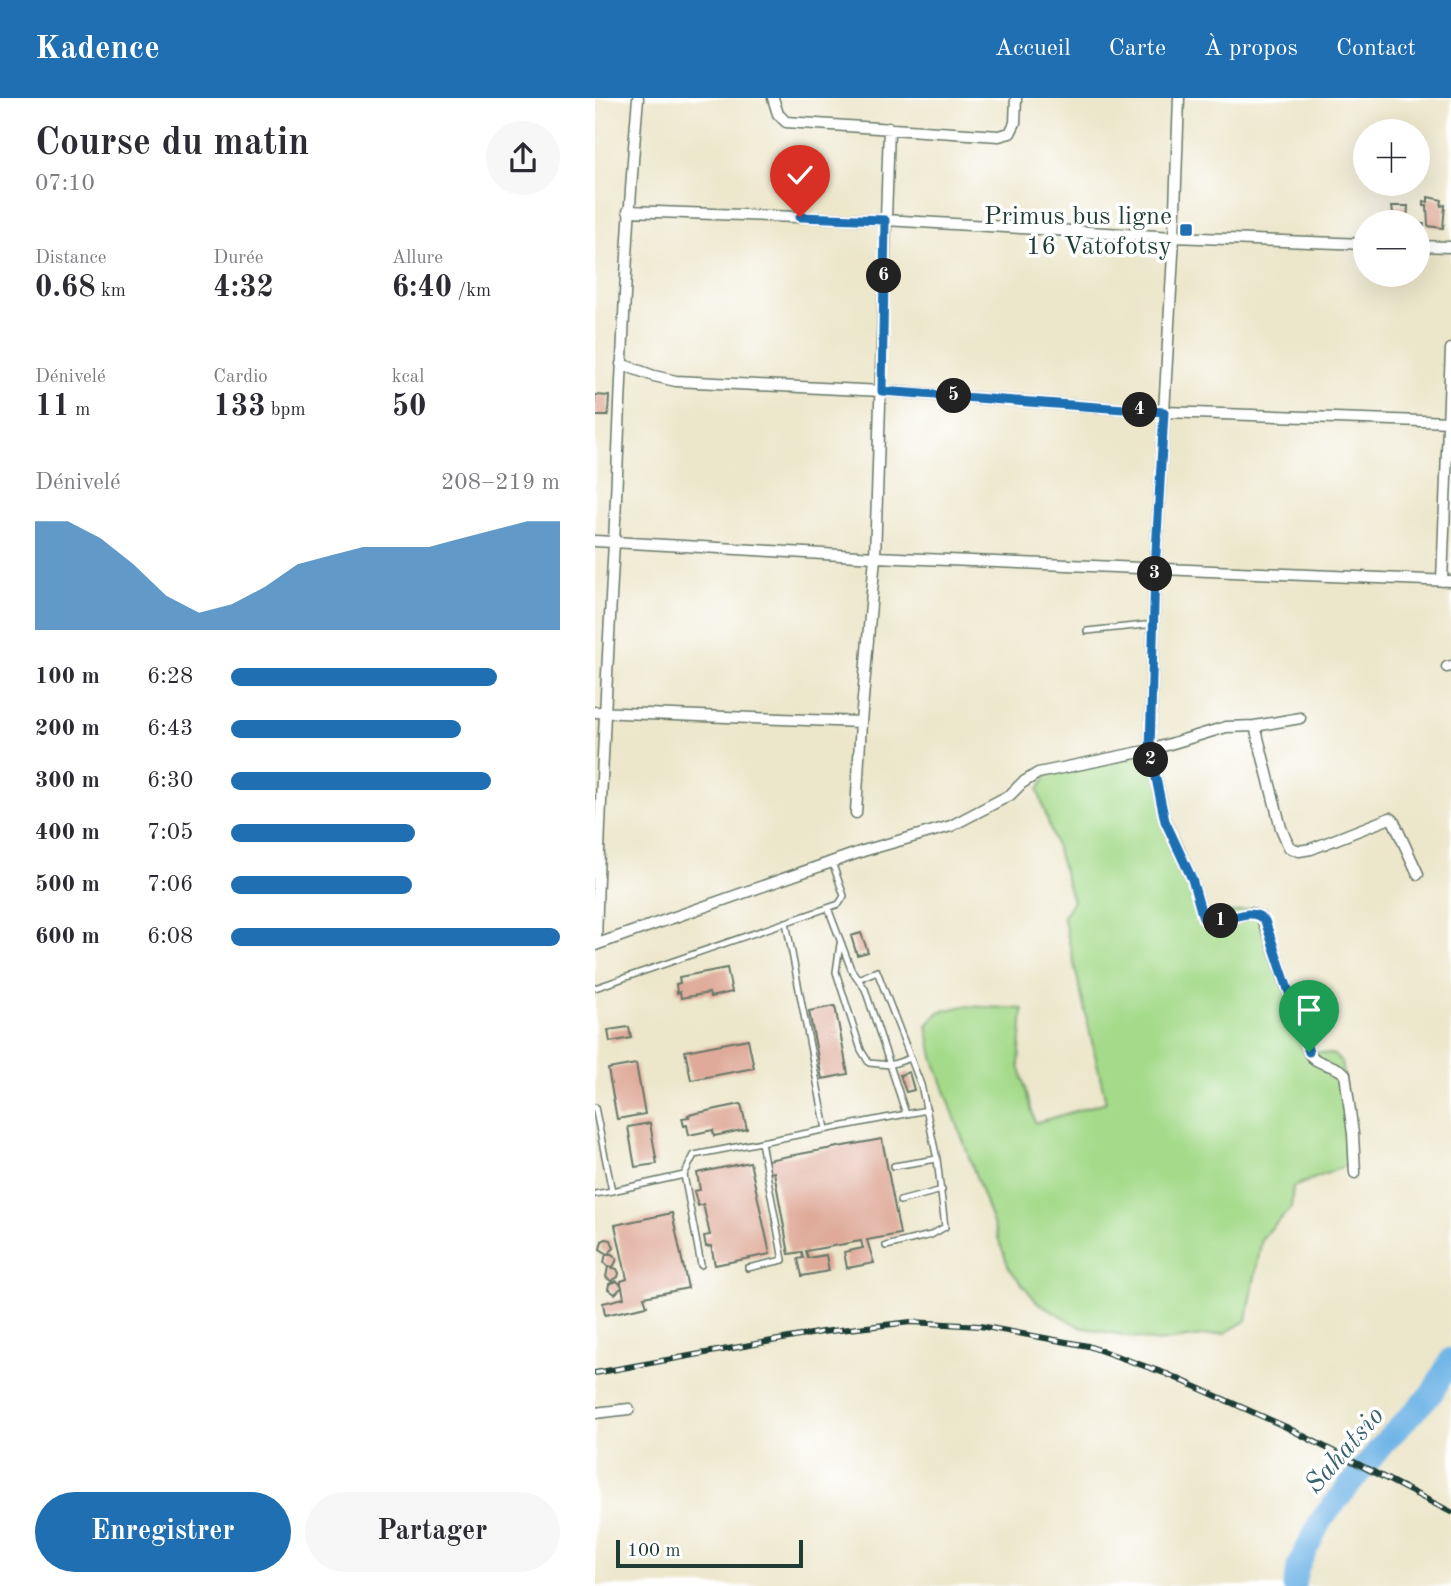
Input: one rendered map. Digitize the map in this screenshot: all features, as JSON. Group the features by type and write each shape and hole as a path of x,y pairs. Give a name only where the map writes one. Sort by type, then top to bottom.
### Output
{"street":[{"path":"638,98 628,211 614,542 600,712 596,945 832,862 951,826 1010,794 1038,774 1150,750 1226,727 1255,726 1300,718"},
{"path":"773,98 778,114 786,122 999,136 1010,133 1015,123 1017,98"},
{"path":"1179,98 1155,570 1150,750 1165,821 1192,879 1203,918 1210,923 1251,913 1261,917 1309,1052 1317,1061 1340,1069 1345,1074 1355,1173"},
{"path":"856,813 860,722 875,557 889,128"},
{"path":"628,211 885,220 1174,237 1353,244"},
{"path":"1430,246 1451,247"},
{"path":"595,541 875,557 1446,581 1451,349"},
{"path":"621,364 676,381 882,391 1164,412 1450,421"},
{"path":"600,712 860,722"},
{"path":"1255,726 1281,828 1289,848 1299,851 1311,849 1390,818 1418,874"},
{"path":"595,1413 629,1409"}],"lane":[{"path":"1087,631 1154,624"},
{"path":"595,988 839,904 844,896 832,862"},
{"path":"828,908 851,969 865,989 906,1114"},
{"path":"786,922 826,1129"},
{"path":"841,942 836,972 861,1050 869,1063 890,1065 911,1058"},
{"path":"858,979 877,971 911,1058 927,1110 942,1189 945,1227 932,1235 886,1246"},
{"path":"595,1107 612,1191"},
{"path":"701,1265 684,1175 694,1154 927,1110"},
{"path":"748,1268 783,1259 761,1142"},
{"path":"894,1166 937,1159"},
{"path":"595,1194 684,1175"},
{"path":"900,1201 942,1189"}],"green space":[{"path":"1151,751 1203,919 1254,908 1266,915 1311,1051 1334,1055 1342,1063 1352,1161 1293,1187 1291,1208 1262,1238 1247,1320 1225,1333 1158,1342 1080,1327 1037,1302 1009,1268 933,1057 927,1025 939,1012 964,1006 1023,1009 1019,1065 1035,1123 1106,1102 1063,916 1073,901 1038,790 1051,770"}],"building":[{"path":"1428,197 1442,200 1441,206 1445,205 1443,228 1430,226 1430,210 1424,206 1424,201 1428,202"},
{"path":"1392,206 1408,206 1408,210 1393,210"},
{"path":"595,395 609,396 608,416 595,416"},
{"path":"861,933 868,952 857,955 851,936"},
{"path":"727,968 732,992 710,997 709,993 681,998 680,992 677,993 676,984 680,983 679,977"},
{"path":"835,1006 848,1074 822,1079 809,1011"},
{"path":"629,1027 631,1038 610,1042 608,1030"},
{"path":"748,1039 754,1068 691,1080 685,1051"},
{"path":"636,1064 645,1114 617,1119 608,1069"},
{"path":"909,1072 914,1090 906,1092 900,1075"},
{"path":"741,1104 747,1129 714,1136 713,1130 689,1135 687,1125 684,1126 682,1118 689,1117 688,1115"},
{"path":"650,1123 657,1164 635,1167 628,1127"},
{"path":"882,1139 900,1234 867,1240 874,1263 847,1268 844,1252 863,1248 861,1241 806,1251 808,1258 826,1255 829,1271 802,1276 798,1259 803,1258 802,1252 789,1254 774,1172 770,1173 767,1160"},
{"path":"750,1162 770,1254 715,1265 711,1246 706,1247 704,1236 710,1235 703,1204 698,1206 694,1191 700,1190 697,1173"},
{"path":"672,1213 688,1288 644,1297 647,1306 605,1315 603,1303 624,1298 622,1287 615,1294 608,1289 609,1284 617,1281 621,1285 621,1281 627,1279 615,1225"},
{"path":"611,1240 614,1248 608,1254 617,1259 614,1266 610,1267 617,1269 619,1273 618,1277 611,1281 606,1277 606,1253 600,1249 602,1241"}],"waterway":[{"name":"Sahatsio","path":"1294,1586 1298,1566 1321,1520 1384,1443 1432,1393 1451,1359"}],"railway":[{"path":"595,1373 822,1332 911,1322 980,1326 1088,1346 1167,1374 1286,1427 1451,1512"}],"place":[{"name":"Primus bus ligne 16 Vatofotsy","path":"1186,230"}],"route":[{"path":"800,217 885,220 882,391 1164,412 1155,570 1150,750 1160,803 1165,821 1192,879 1203,918 1207,922 1216,923 1251,913 1265,921 1309,1052"}]}
